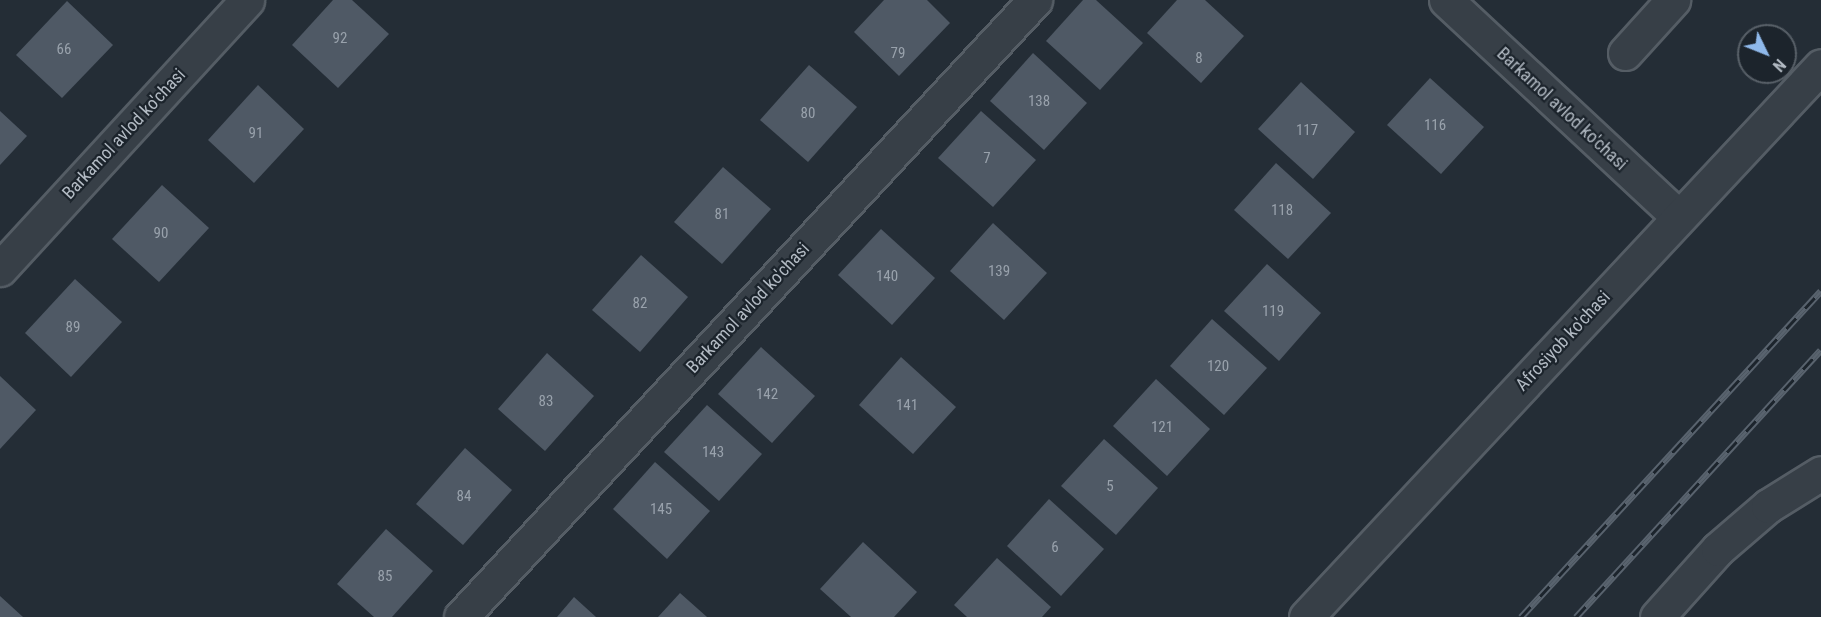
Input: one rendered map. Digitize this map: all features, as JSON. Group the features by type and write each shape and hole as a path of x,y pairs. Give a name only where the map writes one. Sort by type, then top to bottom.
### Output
{"street":[{"name":"Barkamol avlod ko'chasi","path":"0,269 247,0"},
{"name":"Barkamol avlod ko'chasi","path":"460,617 1035,0"},
{"name":"Barkamol avlod ko'chasi","path":"1446,0 1679,217"},
{"path":"1625,53 1673,0"},
{"name":"Afrosiyob ko'chasi","path":"1306,617 1821,66"},
{"path":"1657,617 1726,542 1768,506 1821,473"}],"building":[{"path":"333,0 352,0 389,34 338,88 292,45"},
{"path":"884,0 927,0 950,23 899,76 854,32"},
{"path":"1083,0 1096,0 1143,43 1100,90 1046,41"},
{"path":"1177,0 1205,0 1244,36 1201,83 1147,33"},
{"path":"67,1 113,45 62,98 16,55"},
{"path":"1033,53 1087,103 1044,150 990,101"},
{"path":"809,65 857,107 808,162 760,120"},
{"path":"1430,78 1484,127 1441,174 1387,125"},
{"path":"1301,82 1355,132 1313,179 1258,129"},
{"path":"258,85 304,129 254,183 208,140"},
{"path":"0,111 27,136 0,165"},
{"path":"981,111 1036,160 993,207 938,158"},
{"path":"1276,163 1331,213 1288,259 1234,210"},
{"path":"723,167 771,209 722,264 674,222"},
{"path":"162,185 209,228 159,282 112,239"},
{"path":"993,223 1047,273 1004,320 950,271"},
{"path":"881,229 935,278 892,325 838,275"},
{"path":"641,255 688,297 640,352 592,310"},
{"path":"1267,264 1321,313 1279,361 1224,311"},
{"path":"75,279 122,322 71,377 25,333"},
{"path":"1212,319 1267,368 1224,415 1170,366"},
{"path":"761,347 815,396 772,443 718,394"},
{"path":"547,353 594,396 545,451 498,409"},
{"path":"901,357 956,407 913,454 859,405"},
{"path":"0,376 36,410 0,449"},
{"path":"1156,379 1210,429 1167,476 1113,426"},
{"path":"707,405 762,454 719,501 664,452"},
{"path":"1104,439 1158,488 1116,535 1061,486"},
{"path":"465,448 512,490 463,545 416,504"},
{"path":"655,462 710,511 667,559 613,509"},
{"path":"1049,499 1104,549 1061,596 1007,546"},
{"path":"386,529 433,571 392,617 374,617 337,584"},
{"path":"863,542 917,592 894,617 851,617 820,589"},
{"path":"997,558 1051,607 1042,617 967,617 954,605"},
{"path":"680,593 707,617 658,617"},
{"path":"0,596 23,617 0,617"},
{"path":"574,597 596,617 557,617"}],"railway":[{"path":"1521,617 1821,291"},
{"path":"1576,617 1821,350"}]}
